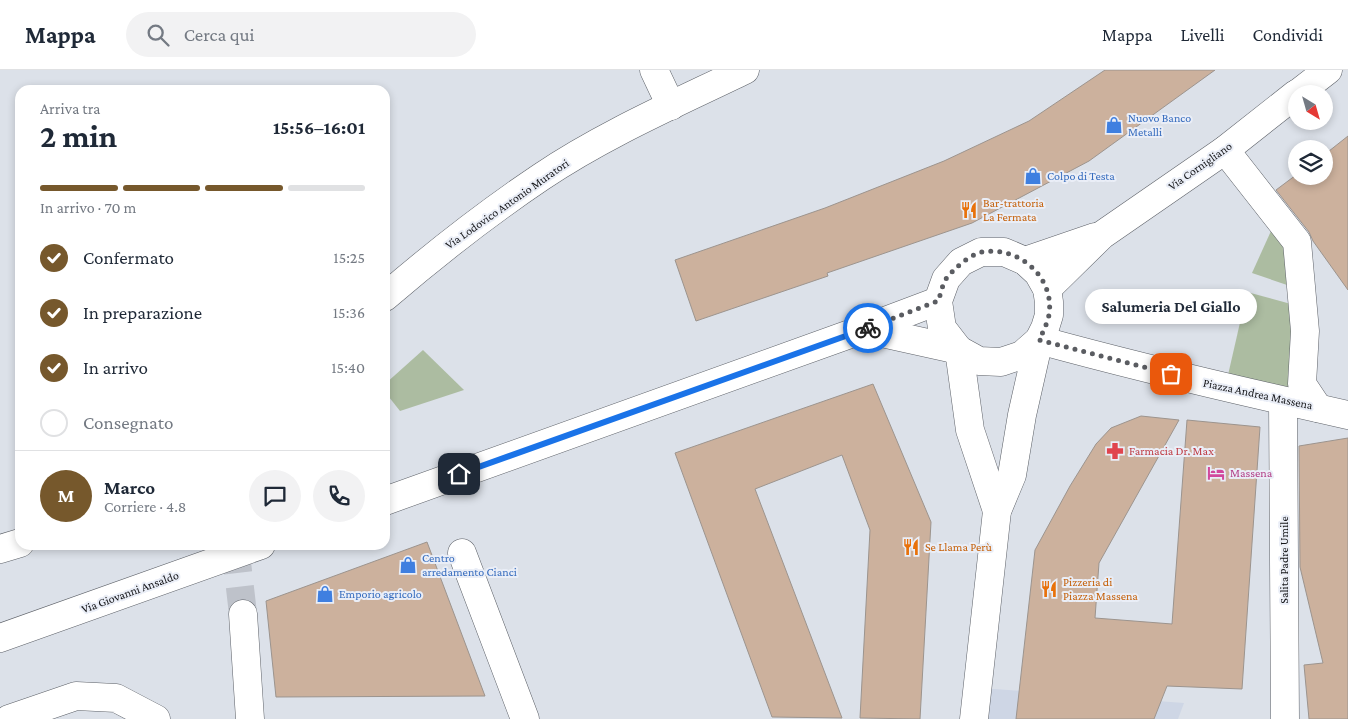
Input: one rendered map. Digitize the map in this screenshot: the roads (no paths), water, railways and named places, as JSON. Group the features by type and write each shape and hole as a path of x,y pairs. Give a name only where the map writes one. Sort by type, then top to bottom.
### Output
{"main road":[{"path":"654,70 671,106"},
{"name":"Via Lodovico Antonio Muratori","path":"390,293 433,256 541,177 592,146 746,70"},
{"name":"Via Cornigliano","path":"1309,85 1328,70"},
{"name":"Via Cornigliano","path":"1047,289 1102,235 1225,150 1288,101"},
{"name":"Piazza Andrea Massena","path":"1225,150 1297,242 1305,331 1302,384 1318,408"},
{"name":"Via Cornigliano","path":"1025,261 1102,235"},
{"path":"974,719 997,511 1012,475 1022,415 1039,340 1049,315 1050,302 1047,289 1038,273 1025,261 1004,252 981,252 961,262 946,279 938,301 942,328 959,350 970,430 997,511"},
{"path":"390,499 938,301"},
{"path":"864,329 959,350 979,361 1001,362 1022,355 1039,340"},
{"name":"Piazza Andrea Massena","path":"1039,340 1283,402 1318,408"},
{"name":"Salita Padre Umile","path":"1283,402 1286,719"},
{"path":"1318,408 1348,415"},
{"path":"0,549 15,544"},
{"name":"Via Giovanni Ansaldo","path":"0,638 247,550"},
{"path":"462,553 525,719"},
{"path":"243,614 250,719"},
{"path":"9,719 76,696 116,698 156,719"}],"tunnel":[{"path":"236,550 243,614"}],"place":[{"name":"Nuovo Banco Metalli","path":"1114,125"},
{"name":"Colpo di Testa","path":"1033,176"},
{"name":"Bar-trattoria La Fermata","path":"969,210"},
{"name":"Salumeria Del Giallo","path":"1171,374"},
{"name":"Farmacia Dr. Max","path":"1115,451"},
{"name":"Massena","path":"1216,473"},
{"name":"Se Llama Perù","path":"911,547"},
{"name":"Centro arredamento Cianci","path":"408,565"},
{"name":"Pizzeria di Piazza Massena","path":"1049,589"},
{"name":"Emporio agricolo","path":"325,594"}]}
